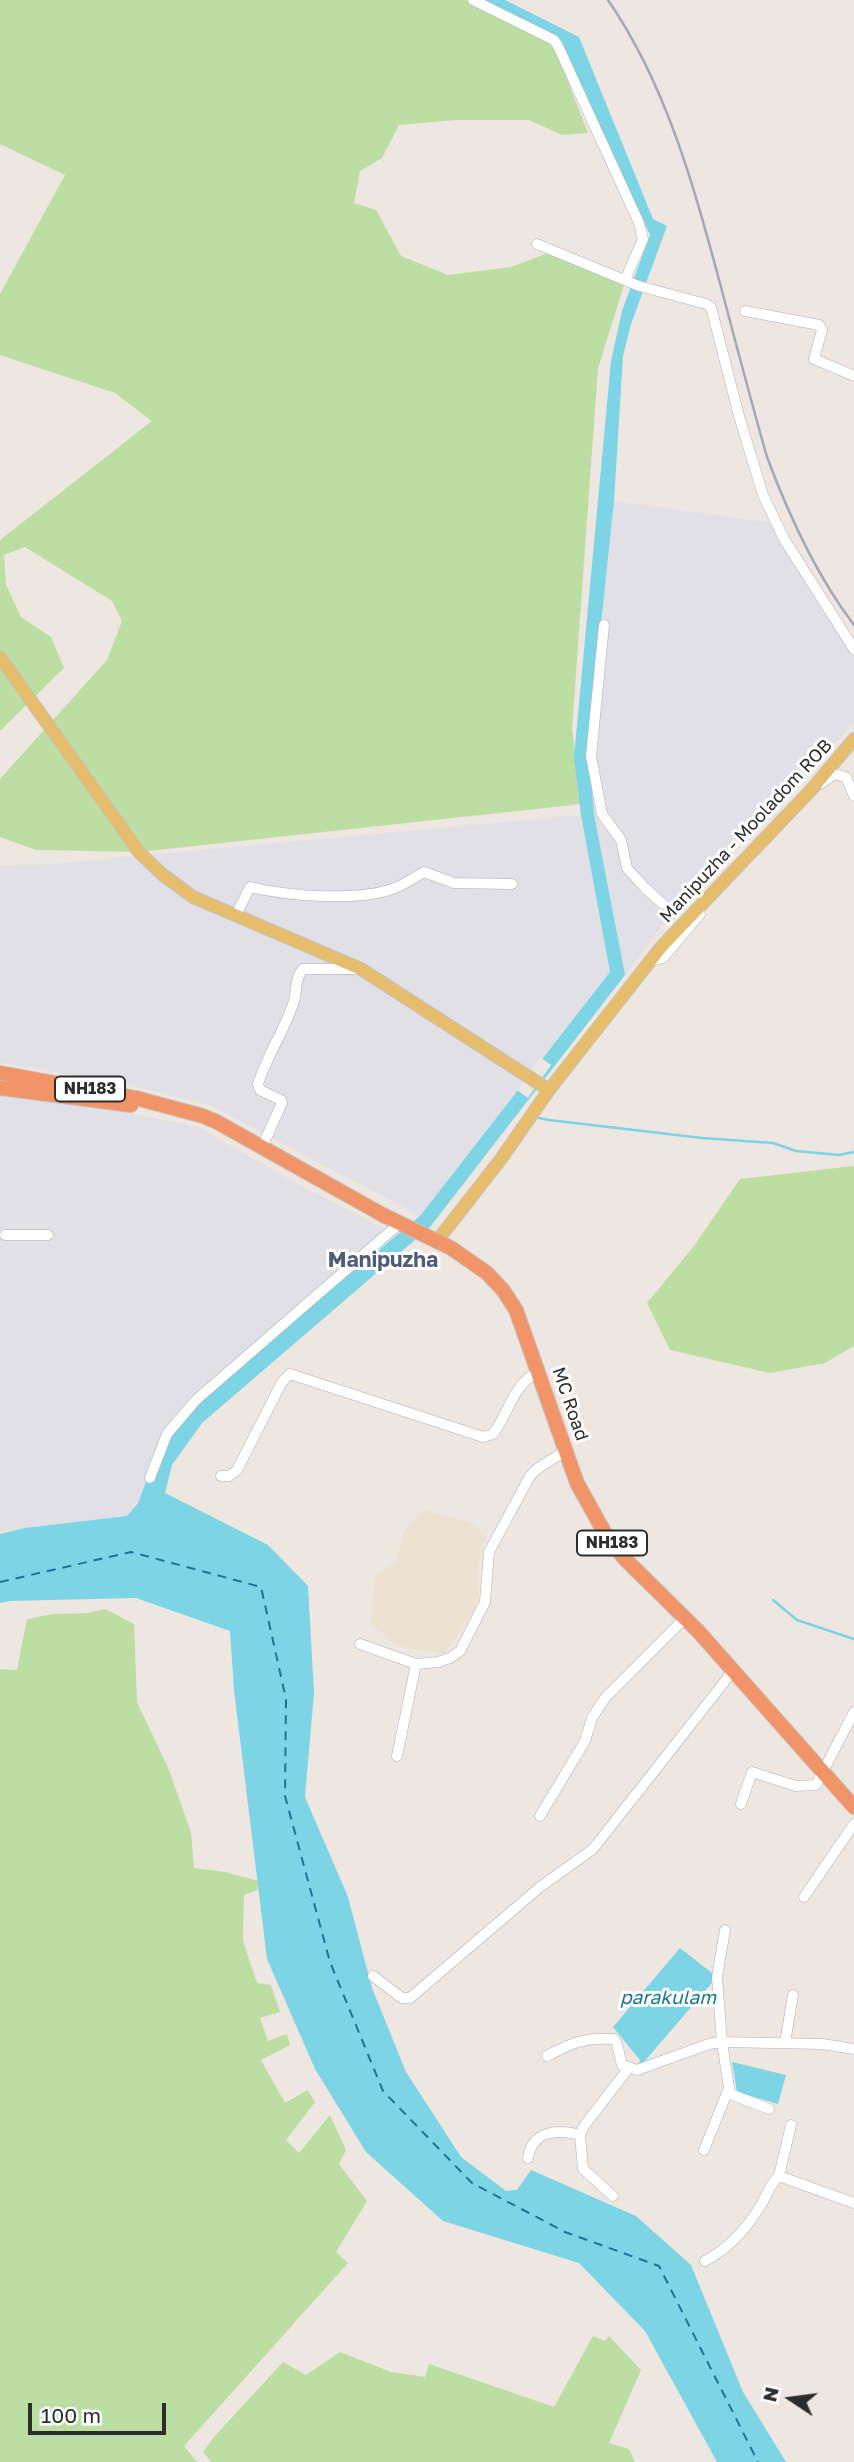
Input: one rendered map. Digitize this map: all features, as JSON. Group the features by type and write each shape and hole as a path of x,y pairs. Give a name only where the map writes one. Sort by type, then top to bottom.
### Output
{"highway":[{"name":"MC Road","path":"0,1073 118,1094 217,1122 406,1227 438,1241 486,1273 503,1290 516,1310 577,1483 616,1549 685,1618 854,1807"},
{"name":"MC Road","path":"0,1087 87,1101 178,1109"}],"main road":[{"path":"0,657 139,852 163,875 193,897 361,969 549,1090"},
{"name":"Manipuzha - Mooladom ROB","path":"438,1241 549,1090 662,946 839,760 854,739"}],"street":[{"path":"473,0 554,40 558,46 639,223 643,239 626,281"},
{"path":"537,244 639,286 706,304 712,309 739,416 764,495 784,539 854,649"},
{"path":"745,311 819,325 822,330 814,359 854,376"},
{"path":"604,625 591,756 602,814 621,840 627,868 663,904"},
{"path":"651,961 663,958 708,905 828,777 834,774 846,777 854,796"},
{"path":"236,915 250,887 277,893 323,896 381,892 397,887 424,872 454,883 512,884"},
{"path":"262,1147 282,1103 260,1090 258,1084 289,1016 300,972 307,969 361,969"},
{"path":"149,1478 167,1434 195,1400 406,1227"},
{"path":"5,1235 48,1235"},
{"path":"221,1476 229,1476 237,1470 282,1382 290,1374 483,1437 493,1434 519,1387 527,1377 538,1371"},
{"path":"360,1644 416,1664 438,1662 460,1651 485,1602 487,1558 496,1535 530,1476 565,1451"},
{"path":"540,1816 580,1751 592,1718 605,1698 685,1618"},
{"path":"397,1756 416,1664"},
{"path":"373,1976 402,1998 410,1998 540,1887 593,1849 733,1671"},
{"path":"741,1804 752,1772 796,1786 816,1785 854,1712"},
{"path":"804,1897 854,1824"},
{"path":"704,2150 729,2088 717,1977 725,1930"},
{"path":"785,2043 793,1995"},
{"path":"547,2056 573,2042 614,2039 622,2065 637,2070 709,2044 722,2042 785,2043 854,2049"},
{"path":"613,2196 583,2169 580,2134 628,2069"},
{"path":"728,2094 769,2109"},
{"path":"705,2261 741,2233 761,2205 773,2181 779,2176 791,2125"},
{"path":"528,2158 533,2143 547,2133 558,2130 580,2134"},
{"path":"779,2176 854,2203"}],"shaded area":[{"path":"614,501 779,524 854,657 854,723 670,915 625,975 594,814 588,747"},
{"path":"581,815 610,972 420,1216 210,1105 133,1086 0,1062 0,866 40,865"},
{"path":"0,1091 74,1102 198,1127 292,1181 396,1235 217,1384 127,1516 0,1532"},
{"path":"425,1510 468,1522 486,1534 478,1570 479,1598 474,1610 444,1654 398,1646 371,1624 375,1575 396,1562 404,1531"}],"green space":[{"path":"0,0 467,0 552,41 588,133 562,135 529,120 456,120 399,125 382,158 360,171 354,203 376,210 401,256 448,275 511,267 548,253 624,285 598,368 572,729 582,804 139,852 36,850 0,837 0,779 107,660 122,621 112,601 25,547 4,555 6,585 21,617 51,637 64,668 0,731 0,540 152,421 115,393 0,355 0,294 65,175 0,144"},
{"path":"854,1166 854,1346 825,1363 770,1373 670,1350 647,1303 694,1246 740,1179"},
{"path":"105,1609 134,1624 137,1702 169,1770 191,1832 194,1868 225,1872 259,1881 257,1890 244,1895 243,1941 257,1983 271,1985 280,2012 260,2018 268,2041 287,2034 290,2045 261,2060 285,2103 308,2090 315,2102 286,2140 299,2153 330,2115 346,2150 339,2164 367,2201 336,2252 348,2263 184,2446 197,2462 0,2462 0,1669 17,1670 27,1619"},
{"path":"593,2336 605,2341 609,2336 641,2370 609,2443 629,2449 635,2462 211,2462 203,2452 283,2362 306,2375 340,2352 391,2372 425,2377 429,2364 554,2407"}],"water":[{"path":"482,0 505,0 579,37 653,219 667,226 631,324 623,356 614,501 588,747 594,814 625,975 430,1227 202,1423 172,1465 165,1493 268,1545 308,1586 314,1693 305,1797 348,1897 372,1988 406,2072 461,2157 506,2191 517,2190 531,2170 636,2216 691,2265 743,2392 786,2462 717,2462 645,2331 579,2263 443,2221 366,2152 315,2069 267,1959 234,1690 230,1631 136,1598 0,1603 0,1534 25,1528 127,1516 138,1503 159,1448 217,1384 420,1216 610,972 581,815 574,757 611,361 622,311 650,235 558,37"},
{"name":"parakulam","path":"680,1948 717,1977 637,2070 640,2060 613,2027"},
{"path":"732,2062 786,2075 778,2104 737,2092"}],"pier":[{"path":"540,1057 551,1065 528,1098 517,1090"}],"waterway":[{"path":"534,1117 702,1138 773,1143 796,1151 839,1155 854,1152"},
{"path":"773,1600 797,1620 854,1639"}],"ferry route":[{"path":"0,1582 131,1552 261,1587 286,1699 285,1796 330,1962 383,2091 472,2183 565,2232 659,2266 758,2462"}],"railway":[{"path":"608,0 647,67 677,138 775,479 794,523 827,586 854,625"}],"district":[{"name":"Manipuzha","path":"383,1260"}]}
